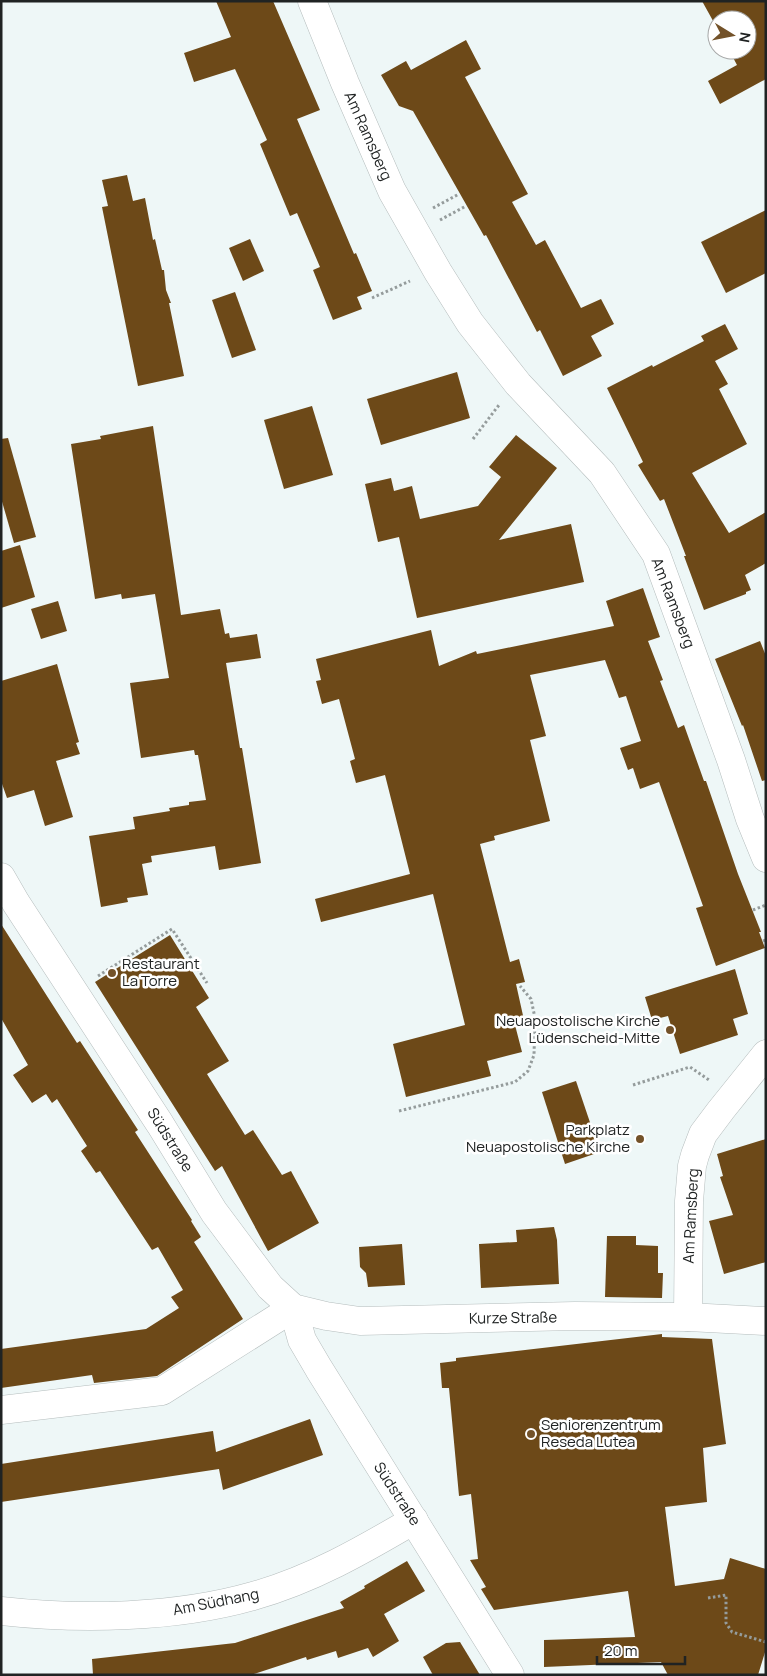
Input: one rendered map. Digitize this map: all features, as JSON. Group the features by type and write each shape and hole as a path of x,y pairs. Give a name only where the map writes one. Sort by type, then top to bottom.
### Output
{"street":[{"name":"Am Ramsberg","path":"312,1 392,191 434,267 470,322 518,384 602,474 656,554 731,760 750,819 766,858"},
{"name":"Südstraße","path":"1,876 160,1124 214,1212 270,1287"},
{"name":"Am Ramsberg","path":"688,1317 689,1202 692,1166 703,1134 766,1054"},
{"name":"Kurze Straße","path":"270,1287 293,1308 326,1316 360,1321 575,1316 688,1317 766,1321"},
{"name":"Südstraße","path":"293,1308 302,1340 319,1369 510,1675"},
{"path":"1,1410 162,1391 293,1308"},
{"name":"Am Südhang","path":"1,1611 88,1616 131,1615 214,1605 255,1596 310,1576 355,1554 414,1520"}],"path":[{"path":"372,298 407,283 434,267"},
{"path":"473,439 493,412 518,384"},
{"path":"753,910 766,905"},
{"path":"74,991 172,929 207,983"},
{"path":"399,1111 515,1082 528,1071 534,1055 535,1018 532,999 520,986"},
{"path":"633,1085 690,1067 731,1097"},
{"path":"708,1598 726,1595 726,1623 732,1632 766,1642"}],"building":[{"path":"216,1 273,1 320,110 297,119 354,254 356,253 372,291 357,297 362,309 333,320 313,270 320,267 297,213 290,216 260,144 267,140 235,69 194,82 184,53 231,37"},
{"path":"702,1 766,1 766,79 720,104 708,81 737,65 734,60 757,60 757,10 707,10"},
{"path":"466,40 481,69 465,77 528,194 512,202 536,245 545,240 581,308 601,299 614,324 591,336 602,356 563,376 540,330 537,332 486,235 484,236 413,111 399,106 381,75 406,61 411,70"},
{"path":"127,175 133,201 145,198 153,240 155,239 162,270 164,270 166,290 171,303 169,303 184,376 138,386 102,207 108,206 102,180"},
{"path":"766,210 766,273 726,293 701,242"},
{"path":"250,239 264,271 243,281 229,248"},
{"path":"235,292 256,350 232,358 212,300"},
{"path":"725,324 738,349 715,361 728,384 719,389 747,444 692,473 729,533 766,512 766,563 745,575 751,590 746,592 746,594 704,610 664,499 660,501 638,465 643,462 607,388 704,341 701,336"},
{"path":"457,372 470,418 381,445 367,399"},
{"path":"312,406 333,475 284,489 264,420"},
{"path":"153,426 181,615 220,609 225,634 229,633 230,638 257,634 261,658 226,663 261,863 219,870 215,846 151,856 152,862 142,864 148,895 127,898 128,902 101,907 89,836 135,829 133,817 170,811 169,808 189,805 189,802 206,800 198,755 195,755 194,750 141,758 130,683 169,678 155,594 122,599 121,594 95,599 71,444 101,439 100,436"},
{"path":"516,435 557,468 499,540 571,524 584,582 417,618 399,537 378,542 365,484 391,478 394,491 412,486 420,519 478,506 501,477 489,467"},
{"path":"8,438 36,537 14,543 1,498 1,439"},
{"path":"20,545 35,597 1,608 1,551"},
{"path":"643,588 660,637 648,641 663,680 660,681 678,728 684,725 761,932 759,932 765,948 716,966 696,908 703,906 659,782 640,789 633,768 628,770 620,748 641,741 626,696 619,698 605,660 530,675 546,736 530,740 550,821 494,836 495,840 480,844 510,962 519,959 525,982 516,984 524,1020 515,1025 522,1052 487,1061 491,1076 406,1097 393,1044 465,1025 433,894 321,922 315,899 410,874 385,775 356,783 350,761 355,759 339,699 322,704 316,681 321,680 316,659 431,630 439,666 476,651 477,654 614,626 606,601"},
{"path":"58,601 67,631 41,639 31,609"},
{"path":"760,641 766,656 766,780 762,781 743,725 715,659"},
{"path":"57,664 79,742 76,743 80,754 56,761 73,817 45,826 34,790 7,798 1,781 1,681"},
{"path":"1,924 77,1043 80,1041 138,1130 135,1132 201,1237 194,1242 243,1319 157,1376 94,1383 92,1375 1,1388 1,1349 146,1329 179,1308 171,1297 183,1290 158,1247 152,1250 100,1171 96,1173 81,1151 87,1146 57,1099 52,1103 46,1094 32,1103 13,1075 28,1065 1,1018"},
{"path":"170,935 209,998 196,1007 229,1061 207,1074 245,1135 253,1130 282,1175 291,1171 319,1223 268,1251 222,1166 215,1171 95,982"},
{"path":"735,969 748,1014 733,1019 738,1035 680,1054 668,1016 652,1020 645,997"},
{"path":"576,1081 600,1152 565,1164 542,1092"},
{"path":"766,1139 766,1262 724,1274 709,1221 733,1215 720,1177 723,1176 717,1154"},
{"path":"554,1227 557,1240 559,1284 481,1288 479,1244 517,1242 516,1230"},
{"path":"607,1236 636,1236 636,1245 658,1246 658,1273 663,1273 662,1298 605,1297"},
{"path":"402,1244 405,1285 368,1287 366,1273 360,1267 359,1247"},
{"path":"662,1334 662,1337 712,1339 726,1444 703,1448 707,1502 665,1507 675,1586 724,1579 730,1558 766,1569 766,1649 758,1675 668,1675 661,1662 544,1667 544,1640 635,1637 628,1591 494,1610 481,1589 486,1587 470,1560 478,1559 471,1494 459,1496 449,1388 442,1388 440,1363 456,1361 456,1358"},
{"path":"310,1419 323,1455 223,1490 219,1469 1,1502 1,1464 213,1431 216,1452"},
{"path":"407,1561 425,1591 384,1614 399,1641 373,1657 368,1648 338,1658 336,1651 307,1660 306,1657 251,1675 93,1675 92,1659 235,1643 344,1608 340,1602"},
{"path":"460,1642 480,1675 433,1675 423,1657 446,1643"}],"place":[{"name":"Restaurant La Torre","path":"112,973"},
{"name":"Neuapostolische Kirche Lüdenscheid-Mitte","path":"670,1030"},
{"name":"Parkplatz Neuapostolische Kirche","path":"640,1139"},
{"name":"Seniorenzentrum Reseda Lutea","path":"531,1434"}]}
